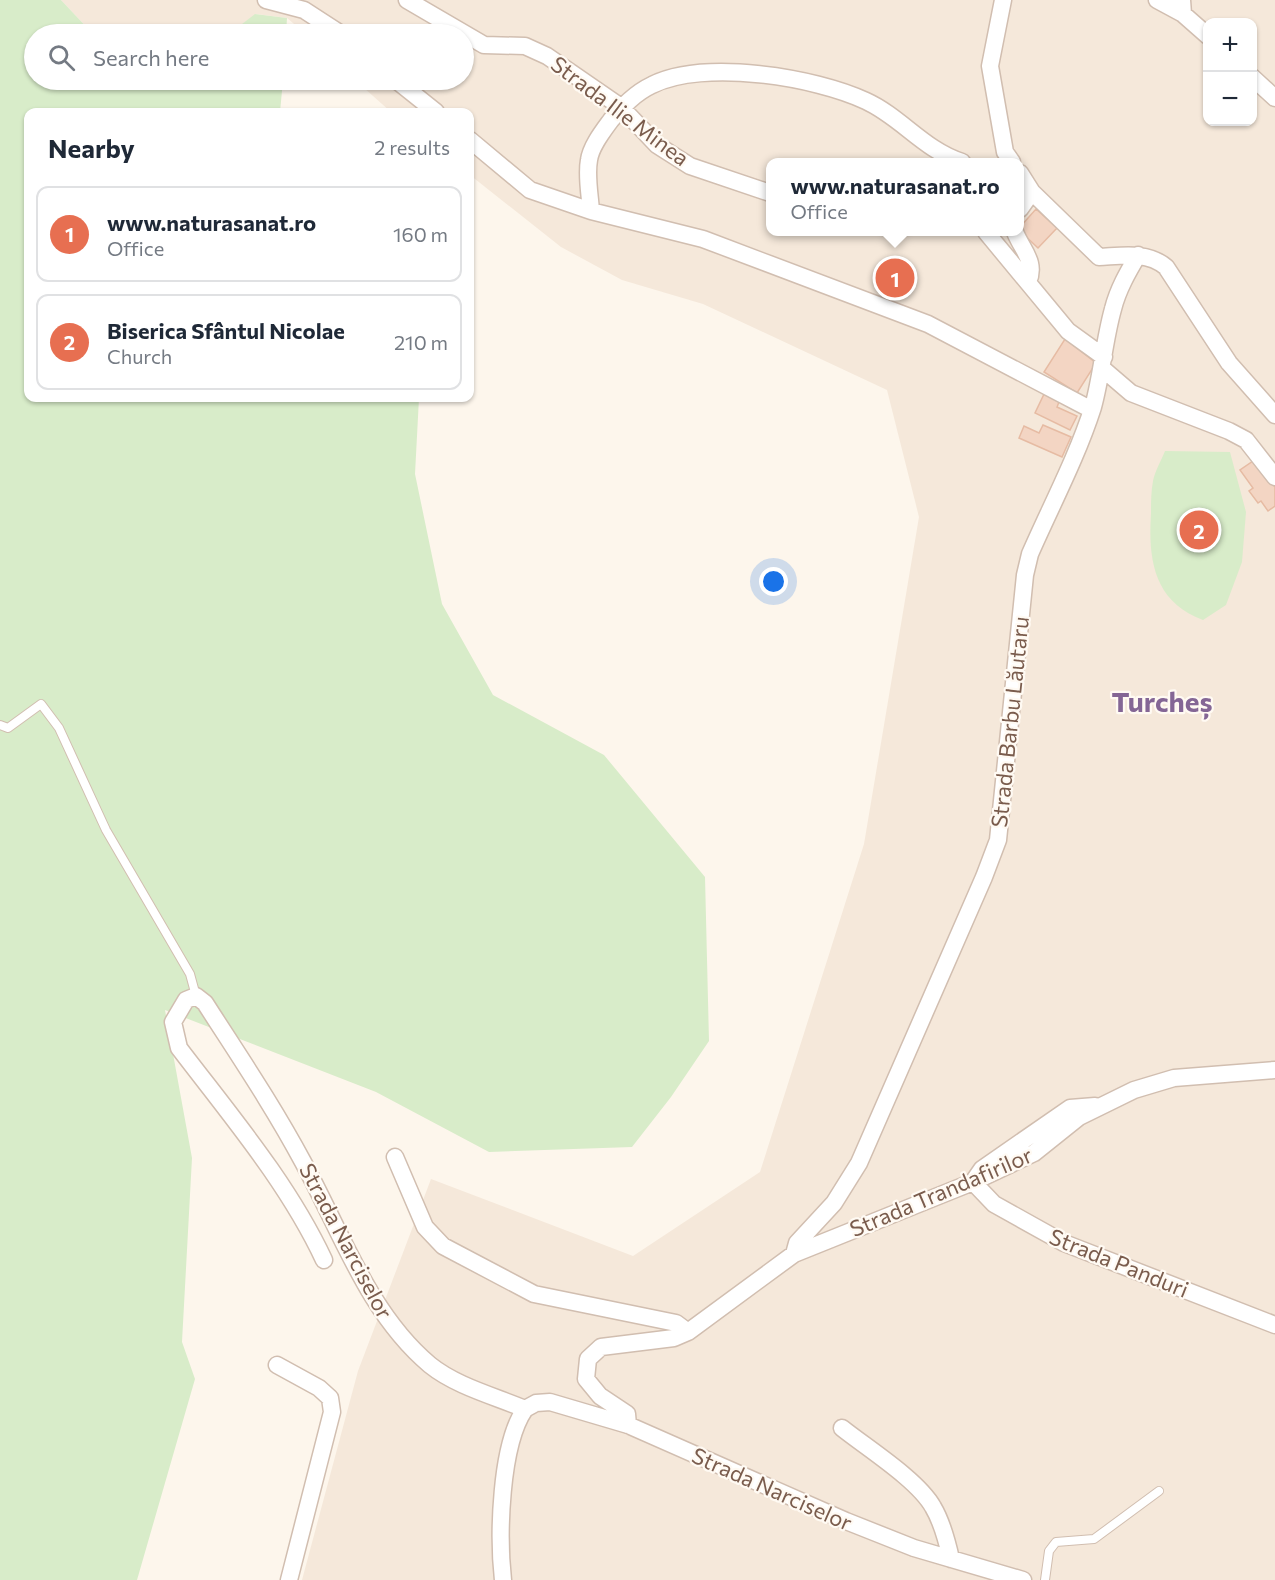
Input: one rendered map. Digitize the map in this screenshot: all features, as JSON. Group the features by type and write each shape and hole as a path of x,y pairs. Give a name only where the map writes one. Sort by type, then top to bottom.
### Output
{"street":[{"path":"266,0 304,10 326,24"},
{"name":"Strada Ilie Minea","path":"407,0 448,24"},
{"path":"1003,0 990,66 1005,152 1009,158"},
{"path":"1156,0 1183,7 1203,30"},
{"name":"Strada Ilie Minea","path":"474,39 484,45 525,46 547,56 621,107 657,145 690,166 766,191"},
{"path":"591,210 589,160 602,132 621,107 632,97 654,84 682,77 733,71 778,75 865,100 880,108 943,156 949,158"},
{"path":"1257,82 1275,98"},
{"path":"408,90 431,108"},
{"path":"474,143 530,190 591,210 703,239 928,324 1092,410"},
{"path":"1024,179 1032,192 1099,257 1138,255 1159,261 1166,267 1229,363 1275,415"},
{"path":"1024,203 1032,192"},
{"path":"990,236 1068,331 1103,363 1121,386 1149,402 1229,431 1246,440 1275,477"},
{"path":"1018,236 1031,262 1033,271 1028,282"},
{"name":"Strada Barbu Lăutaru","path":"794,1254 798,1243 834,1203 859,1163 995,849 1003,810 1025,575 1030,554 1092,410 1113,307 1123,281 1138,255"},
{"name":"Strada Narciselor","path":"324,1260 314,1239 267,1167 179,1048 173,1022 186,1000 196,996 205,1003 275,1110 371,1293 398,1335 432,1366 450,1378 525,1409 537,1403 550,1402 628,1425 846,1521 951,1559 1015,1579"},
{"name":"Strada Trandafirilor","path":"628,1425 627,1414 590,1387 586,1378 588,1359 601,1347 674,1338 688,1332 794,1254 973,1182 1034,1153 1052,1141 1079,1117 1134,1090 1174,1078 1275,1070"},
{"path":"395,1157 425,1227 443,1246 534,1294 676,1323 688,1332"},
{"name":"Strada Panduri","path":"973,1182 994,1204 1064,1243 1275,1325"},
{"path":"277,1365 319,1388 330,1398 332,1412 289,1580"},
{"path":"502,1580 500,1532 509,1450 517,1420 525,1409"},
{"path":"842,1428 919,1489 933,1506 946,1537 951,1559"}],"lane":[{"path":"0,725 8,728 41,704 59,728 106,830 190,974 196,996"},
{"path":"1045,1580 1049,1551 1056,1542 1094,1539 1159,1491"}],"shaded area":[{"path":"61,0 1275,0 1275,1580 302,1580 358,1371 431,1179 633,1256 760,1172 864,844 919,517 887,390 703,304 622,280 561,247 474,178 474,108 386,108 366,90 474,90 474,24 294,24 287,18 256,14 242,24 84,24"}],"green space":[{"path":"0,0 61,0 84,24 24,24 24,90 282,90 280,108 24,108 24,402 419,402 415,474 442,604 493,695 604,755 705,877 709,1041 671,1097 632,1147 489,1152 376,1092 165,1010 192,1158 182,1342 195,1379 137,1580 0,1580"},
{"path":"255,14 287,18 287,24 242,24"},
{"path":"1165,451 1230,452 1246,512 1242,562 1226,605 1203,620 1187,612 1164,591 1153,563 1150,531 1152,489 1155,474"}],"building":[{"path":"1036,209 1057,228 1038,248 1024,235 1024,222"},
{"path":"1065,339 1096,363 1077,393 1044,372"},
{"path":"1046,390 1061,397 1057,407 1077,416 1070,430 1035,413"},
{"path":"1043,425 1071,437 1062,457 1019,438 1024,426 1039,433"},
{"path":"1256,459 1275,487 1275,506 1268,511 1261,501 1258,503 1249,491 1253,488 1240,470"}],"place":[{"name":"www.naturasanat.ro","path":"895,278"},
{"name":"Biserica Sfântul Nicolae","path":"1199,530"}],"district":[{"name":"Turcheș","path":"1162,702"}]}
